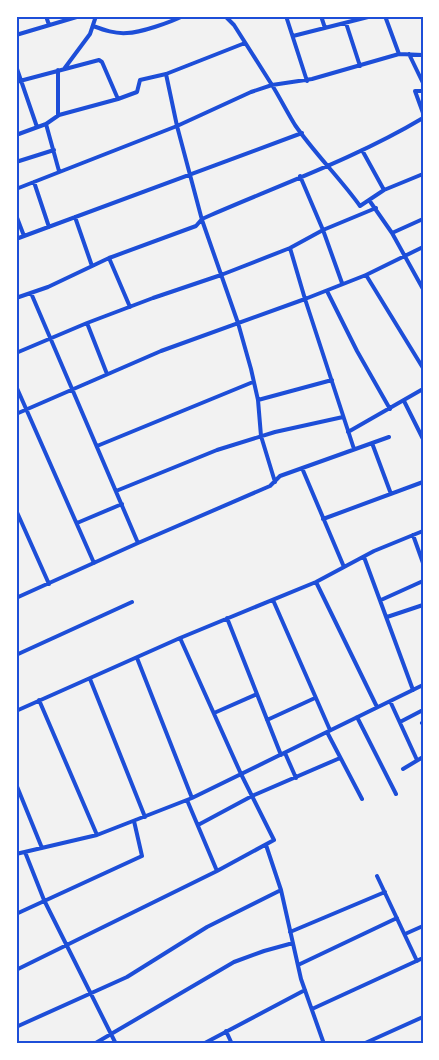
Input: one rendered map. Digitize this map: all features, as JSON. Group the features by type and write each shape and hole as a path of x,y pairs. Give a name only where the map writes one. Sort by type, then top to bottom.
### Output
{"street":[{"path":"46,16 49,25"},
{"path":"16,35 80,16"},
{"path":"64,69 90,34 96,16"},
{"path":"93,26 107,32 128,34 183,16"},
{"path":"225,16 234,25 302,133 328,167 343,182 360,206 384,190 423,174"},
{"path":"286,16 307,81"},
{"path":"321,16 325,28"},
{"path":"293,36 372,16"},
{"path":"385,16 399,54"},
{"path":"346,23 360,66"},
{"path":"16,135 46,124 59,114 118,99 138,91 140,80 166,74 245,43"},
{"path":"16,189 177,126 251,92 272,85 307,81 399,54 423,55"},
{"path":"409,54 423,83"},
{"path":"19,81 101,61 118,99"},
{"path":"16,66 19,81 37,127"},
{"path":"58,70 59,114"},
{"path":"166,74 177,126 202,220 238,323 251,368 258,400 261,436 275,482"},
{"path":"423,91 415,92 423,112"},
{"path":"16,298 48,287 108,258 196,226 202,220 300,176 328,167 423,118"},
{"path":"46,124 60,171"},
{"path":"16,239 302,133"},
{"path":"16,162 54,150"},
{"path":"362,150 384,190"},
{"path":"300,176 323,230 342,283"},
{"path":"34,182 50,227"},
{"path":"370,200 392,233 403,256 421,281 423,289"},
{"path":"16,353 87,323 290,248 323,230 376,208"},
{"path":"16,215 24,236"},
{"path":"75,217 92,266"},
{"path":"392,233 423,219"},
{"path":"16,414 161,351 366,275 423,247"},
{"path":"290,248 354,449"},
{"path":"108,258 130,307"},
{"path":"366,275 423,368"},
{"path":"327,290 357,351 390,409"},
{"path":"31,293 138,543"},
{"path":"87,323 107,374"},
{"path":"258,400 332,380"},
{"path":"97,446 253,382"},
{"path":"16,386 94,563"},
{"path":"348,432 423,390"},
{"path":"404,401 423,438"},
{"path":"116,491 217,450 261,436 343,417"},
{"path":"16,598 270,486 280,476 389,437"},
{"path":"372,443 391,494"},
{"path":"302,468 344,567"},
{"path":"323,519 423,482"},
{"path":"77,523 122,504"},
{"path":"16,510 49,584"},
{"path":"16,711 180,638 316,582 364,556 423,531"},
{"path":"413,535 423,563"},
{"path":"364,556 413,690"},
{"path":"381,600 423,581"},
{"path":"316,582 377,707"},
{"path":"273,600 340,758 362,799"},
{"path":"16,655 132,602"},
{"path":"387,617 423,605"},
{"path":"227,618 267,720 296,778"},
{"path":"16,970 217,871 274,840 241,774 180,638"},
{"path":"137,658 198,825 217,871"},
{"path":"90,679 145,817"},
{"path":"16,854 97,835 190,799 423,685"},
{"path":"214,713 257,694"},
{"path":"267,720 315,698"},
{"path":"39,700 97,835"},
{"path":"390,701 417,760"},
{"path":"400,722 423,710"},
{"path":"357,717 396,794"},
{"path":"403,769 423,757"},
{"path":"198,825 252,796 340,758"},
{"path":"16,784 42,848"},
{"path":"16,914 142,856 134,821"},
{"path":"266,845 281,890 298,966 323,1044"},
{"path":"26,852 44,900 66,947 116,1044"},
{"path":"377,876 405,934 423,964"},
{"path":"16,1028 127,977 208,927 281,890"},
{"path":"290,932 385,892"},
{"path":"298,966 397,918"},
{"path":"405,934 423,926"},
{"path":"94,1044 234,962 275,947 293,943"},
{"path":"312,1009 420,960"},
{"path":"203,1044 305,990"},
{"path":"363,1044 423,1017"},
{"path":"226,1031 232,1044"}]}
